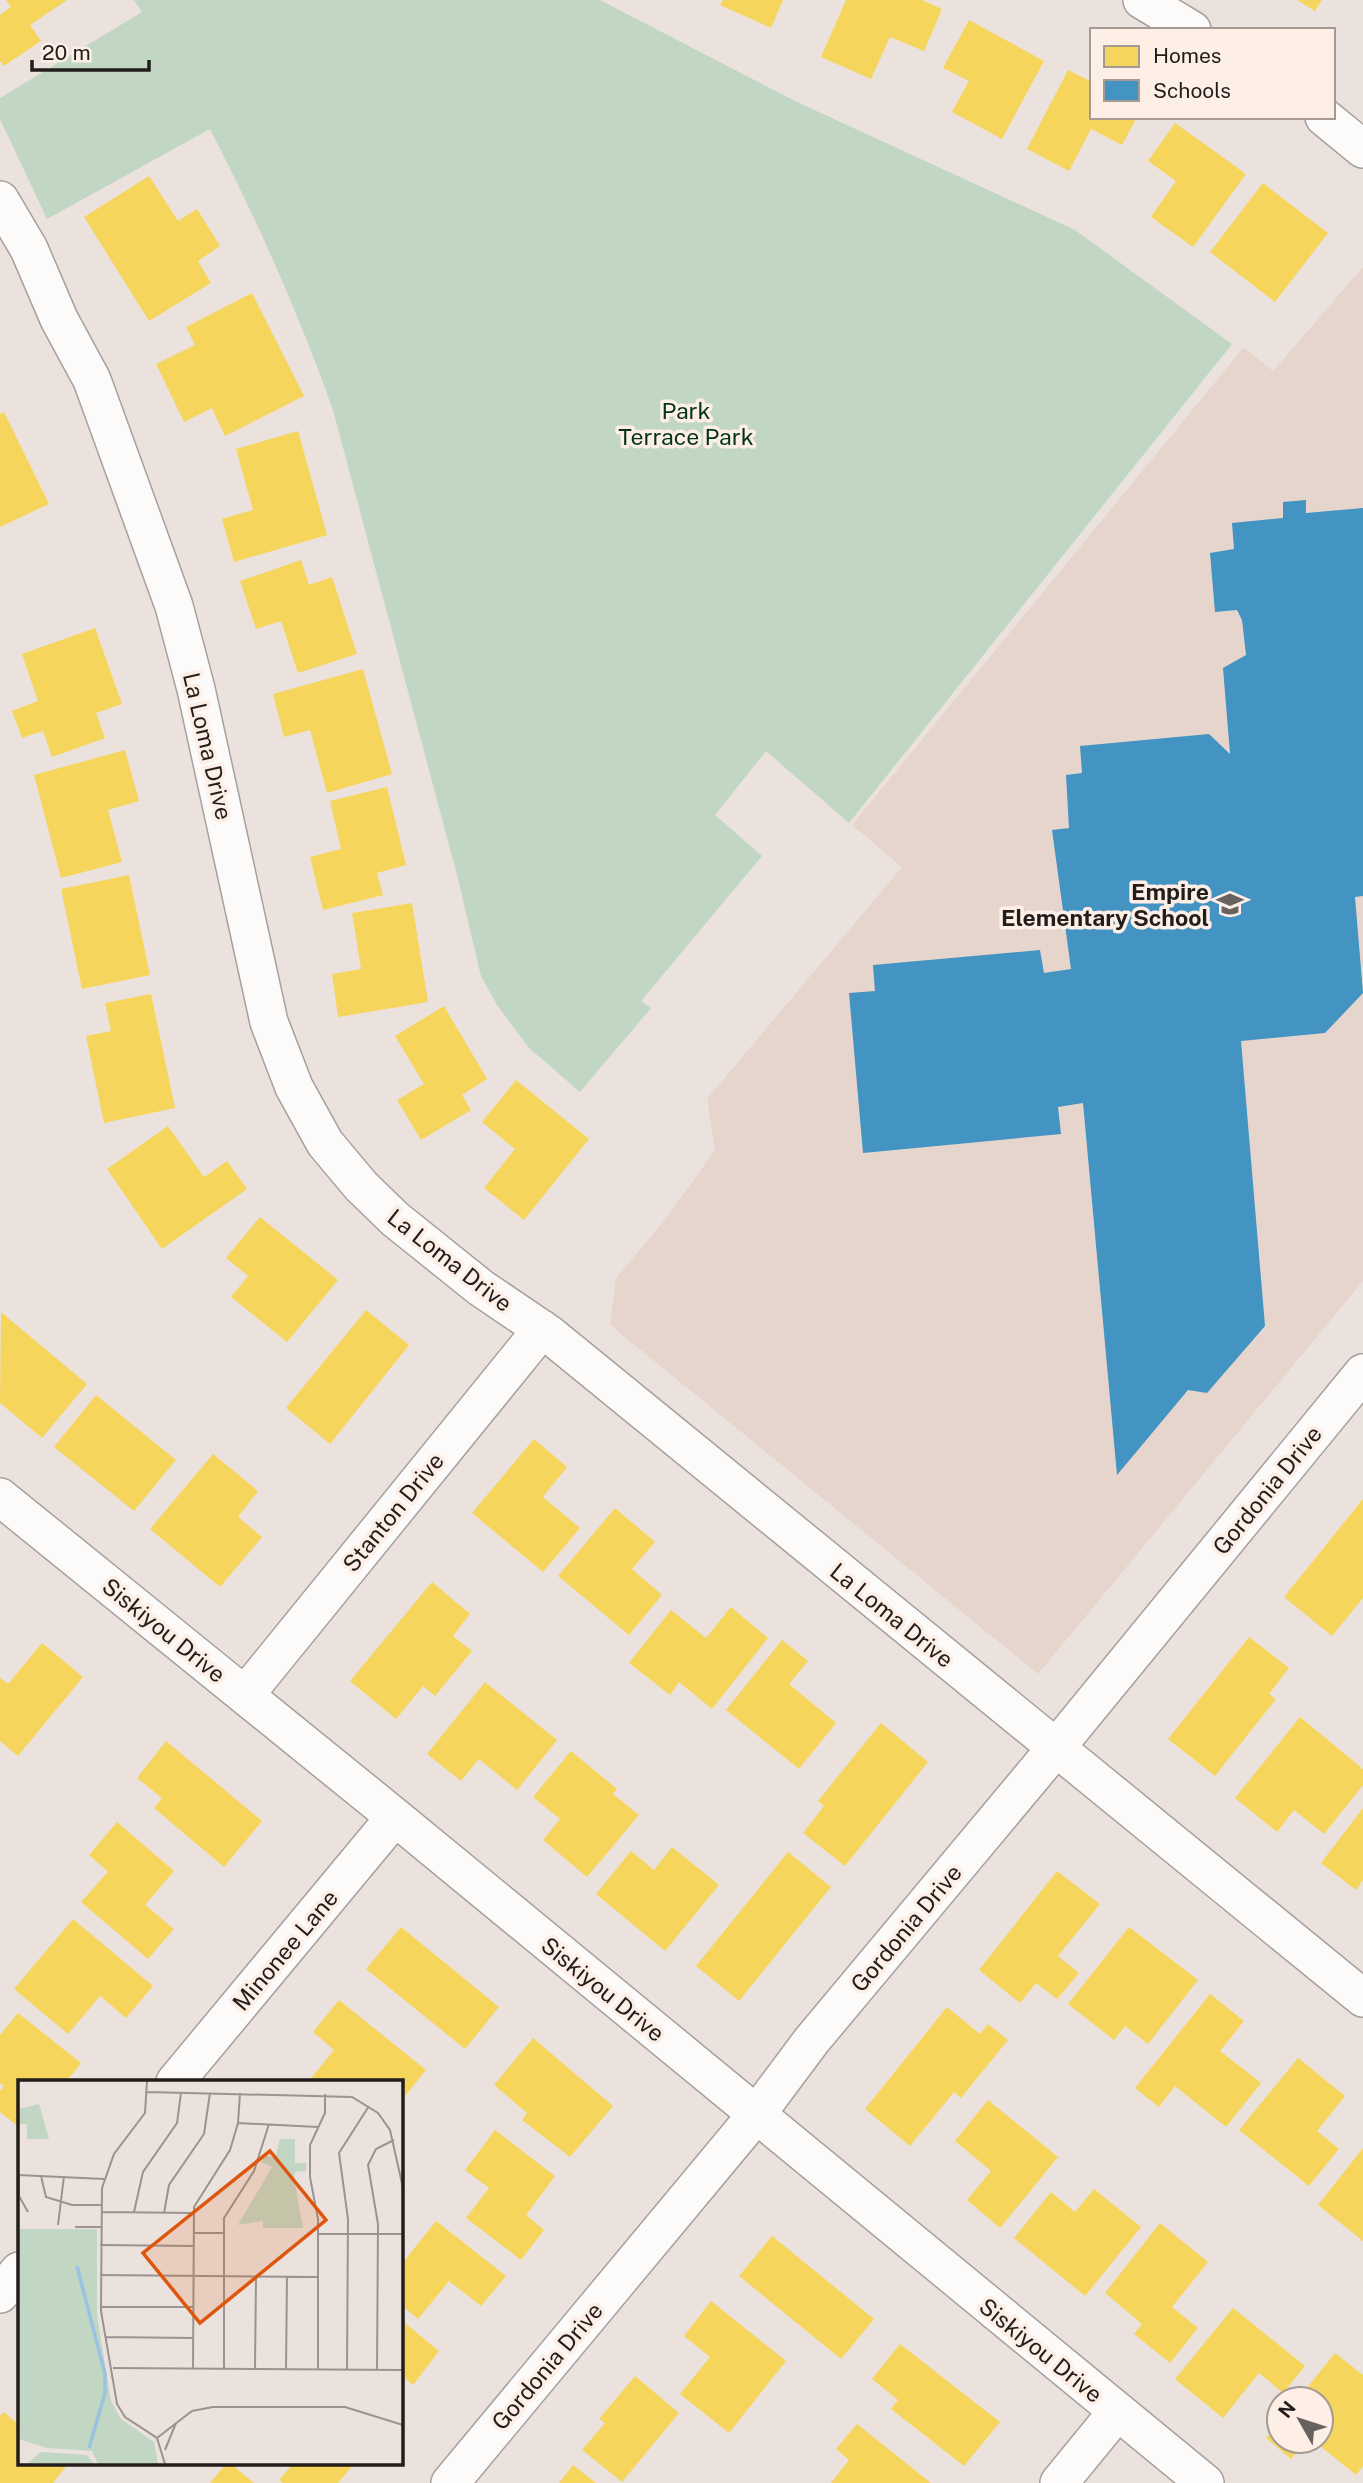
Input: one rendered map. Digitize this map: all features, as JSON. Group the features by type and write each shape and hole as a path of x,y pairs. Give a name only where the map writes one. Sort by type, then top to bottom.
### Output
{"street":[{"path":"1142,0 1189,28"},
{"path":"1326,119 1363,149"},
{"name":"La Loma Drive","path":"0,200 29,249 59,318 92,380 174,607 197,690 269,1022 294,1087 326,1143 361,1186 396,1219 481,1288 541,1329 1363,1998"},
{"name":"Stanton Drive","path":"245,1695 541,1329"},
{"name":"Gordonia Drive","path":"450,2483 756,2115 812,2040 1361,1379"},
{"name":"Siskiyou Drive","path":"0,1498 395,1817 1205,2483"},
{"name":"Minonee Lane","path":"177,2080 395,1817"},
{"path":"0,2294 18,2272"},
{"path":"1059,2483 1117,2412"}],"shaded area":[{"path":"1363,267 1363,1281 1038,1674 610,1325 616,1278 664,1221 715,1150 707,1099 902,867 852,825 1244,347 1273,371"}],"green space":[{"name":"Park Terrace Park","path":"134,0 600,0 797,102 1075,230 1232,344 849,823 766,751 715,815 762,856 641,1001 651,1008 580,1092 529,1048 497,1005 481,976 457,875 333,410 276,268 210,129 47,219 0,119 0,98 142,12"}],"building: Homes":[{"path":"6,0 67,0 30,25 41,41 4,66 0,61 0,15 11,7"},
{"path":"723,0 783,0 771,28 720,5"},
{"path":"846,0 922,0 942,9 924,51 890,37 871,79 821,57"},
{"path":"1297,0 1322,0 1315,11"},
{"path":"969,20 1044,61 1002,139 952,112 969,81 943,68"},
{"path":"1068,70 1090,81 1090,119 1136,119 1122,145 1091,129 1069,171 1027,149"},
{"path":"1175,123 1246,174 1193,247 1151,217 1176,181 1148,161"},
{"path":"149,176 178,221 197,209 220,246 198,261 211,283 149,321 84,217"},
{"path":"1263,183 1328,233 1275,302 1210,252"},
{"path":"252,293 304,396 225,436 212,408 184,422 156,364 195,345 186,327"},
{"path":"4,412 49,504 0,527 0,414"},
{"path":"298,431 327,535 234,562 222,519 253,510 236,449"},
{"path":"301,560 309,585 332,577 357,654 298,673 281,621 256,629 240,581"},
{"path":"95,628 122,704 96,713 105,738 52,757 43,731 22,738 12,711 38,701 22,654"},
{"path":"363,669 392,774 327,793 310,730 284,737 273,694"},
{"path":"125,750 139,801 108,810 122,862 61,878 34,775"},
{"path":"387,787 406,865 377,873 383,895 323,910 310,857 341,849 330,801"},
{"path":"129,875 150,975 82,989 61,889"},
{"path":"412,903 428,1002 338,1017 332,974 361,969 352,913"},
{"path":"151,994 175,1108 104,1123 86,1036 111,1031 105,1003"},
{"path":"444,1006 487,1079 462,1095 471,1110 421,1140 397,1100 424,1084 395,1036"},
{"path":"516,1080 589,1139 524,1220 484,1188 515,1149 482,1122"},
{"path":"168,1126 204,1177 227,1161 247,1189 162,1249 107,1169"},
{"path":"260,1217 338,1280 287,1342 231,1297 248,1276 226,1258"},
{"path":"366,1310 409,1345 330,1444 286,1408"},
{"path":"1,1312 87,1384 42,1438 0,1403"},
{"path":"96,1395 176,1460 134,1511 54,1447"},
{"path":"534,1439 567,1467 543,1497 580,1528 543,1572 472,1513"},
{"path":"213,1454 258,1491 238,1517 262,1537 220,1587 150,1529"},
{"path":"1363,1499 1363,1598 1332,1636 1284,1597"},
{"path":"615,1508 655,1542 632,1569 662,1595 629,1635 558,1576"},
{"path":"432,1582 470,1614 453,1636 472,1651 435,1696 423,1686 396,1719 350,1681"},
{"path":"731,1607 768,1638 712,1709 679,1682 670,1695 629,1663 671,1610 706,1638"},
{"path":"1249,1637 1289,1668 1269,1694 1276,1699 1215,1776 1168,1739"},
{"path":"782,1640 808,1661 789,1684 836,1723 799,1769 726,1710"},
{"path":"42,1643 83,1677 18,1756 0,1741 0,1678 8,1684"},
{"path":"485,1682 557,1740 517,1790 479,1759 461,1781 427,1754"},
{"path":"1300,1717 1363,1769 1363,1785 1324,1834 1294,1810 1277,1832 1235,1798"},
{"path":"881,1723 928,1762 845,1866 803,1833 824,1806 818,1801"},
{"path":"166,1741 262,1821 224,1867 154,1808 162,1798 137,1778"},
{"path":"571,1751 617,1789 613,1794 639,1815 587,1877 543,1840 560,1819 533,1797"},
{"path":"1363,1808 1363,1880 1356,1890 1321,1863"},
{"path":"117,1822 174,1871 145,1905 174,1929 148,1959 81,1902 108,1872 89,1855"},
{"path":"672,1847 719,1885 665,1951 596,1894 631,1851 654,1870"},
{"path":"788,1852 831,1887 739,2001 696,1966"},
{"path":"1057,1871 1100,1904 1058,1956 1079,1973 1057,1999 1036,1983 1020,2003 979,1970"},
{"path":"73,1919 153,1986 126,2018 100,1996 68,2034 14,1989"},
{"path":"401,1927 499,2007 465,2049 366,1969"},
{"path":"1129,1927 1198,1980 1148,2044 1125,2026 1114,2040 1068,2004"},
{"path":"1210,1994 1244,2021 1220,2051 1261,2083 1226,2127 1175,2086 1159,2107 1135,2088"},
{"path":"339,2000 426,2070 402,2100 402,2080 310,2080 334,2050 313,2032"},
{"path":"947,2007 980,2034 988,2024 1008,2040 961,2098 954,2092 910,2146 865,2109"},
{"path":"18,2013 81,2063 68,2080 18,2080 18,2126 0,2112 0,2091 4,2086 0,2083 0,2035"},
{"path":"533,2038 613,2106 570,2157 522,2120 527,2113 494,2085"},
{"path":"1298,2058 1345,2096 1317,2131 1339,2149 1309,2186 1239,2130"},
{"path":"988,2100 1058,2157 1000,2228 967,2200 991,2171 955,2141"},
{"path":"495,2130 555,2176 526,2215 544,2230 521,2260 466,2218 489,2188 465,2170"},
{"path":"1363,2148 1363,2241 1318,2205"},
{"path":"1094,2189 1141,2227 1085,2296 1014,2238 1051,2192 1075,2212"},
{"path":"436,2221 506,2276 481,2306 449,2281 418,2319 402,2306 402,2264"},
{"path":"1160,2223 1208,2262 1172,2307 1198,2328 1170,2363 1134,2334 1142,2324 1105,2293"},
{"path":"772,2236 874,2319 841,2359 739,2276"},
{"path":"711,2301 786,2361 729,2433 680,2394 710,2357 684,2336"},
{"path":"1233,2308 1305,2366 1290,2385 1273,2385 1259,2373 1223,2418 1175,2379"},
{"path":"402,2321 439,2351 413,2385 402,2376"},
{"path":"900,2344 1000,2422 964,2466 891,2409 898,2400 872,2379"},
{"path":"1335,2353 1363,2375 1363,2466 1356,2475 1331,2455 1335,2455 1335,2385 1309,2385"},
{"path":"635,2376 679,2413 622,2482 582,2450 605,2423 599,2419"},
{"path":"4,2412 18,2424 18,2466 66,2466 53,2483 0,2483 0,2416"},
{"path":"857,2424 931,2483 831,2483 849,2460 836,2449"},
{"path":"573,2465 596,2483 559,2483"},
{"path":"224,2466 233,2466 254,2483 210,2483"},
{"path":"291,2466 352,2466 338,2483 283,2483 279,2480"}],"building: Schools":[{"path":"1306,500 1306,513 1363,508 1363,896 1355,897 1363,993 1325,1033 1241,1041 1265,1326 1207,1393 1188,1390 1117,1475 1083,1103 1058,1107 1061,1134 863,1153 849,993 875,991 873,965 1040,950 1044,973 1071,969 1052,830 1069,828 1066,775 1082,773 1080,746 1209,734 1230,754 1223,668 1246,655 1242,620 1237,610 1215,612 1210,553 1234,549 1232,523 1283,518 1283,502"}],"place":[{"name":"Empire Elementary School","path":"1230,904"}]}
